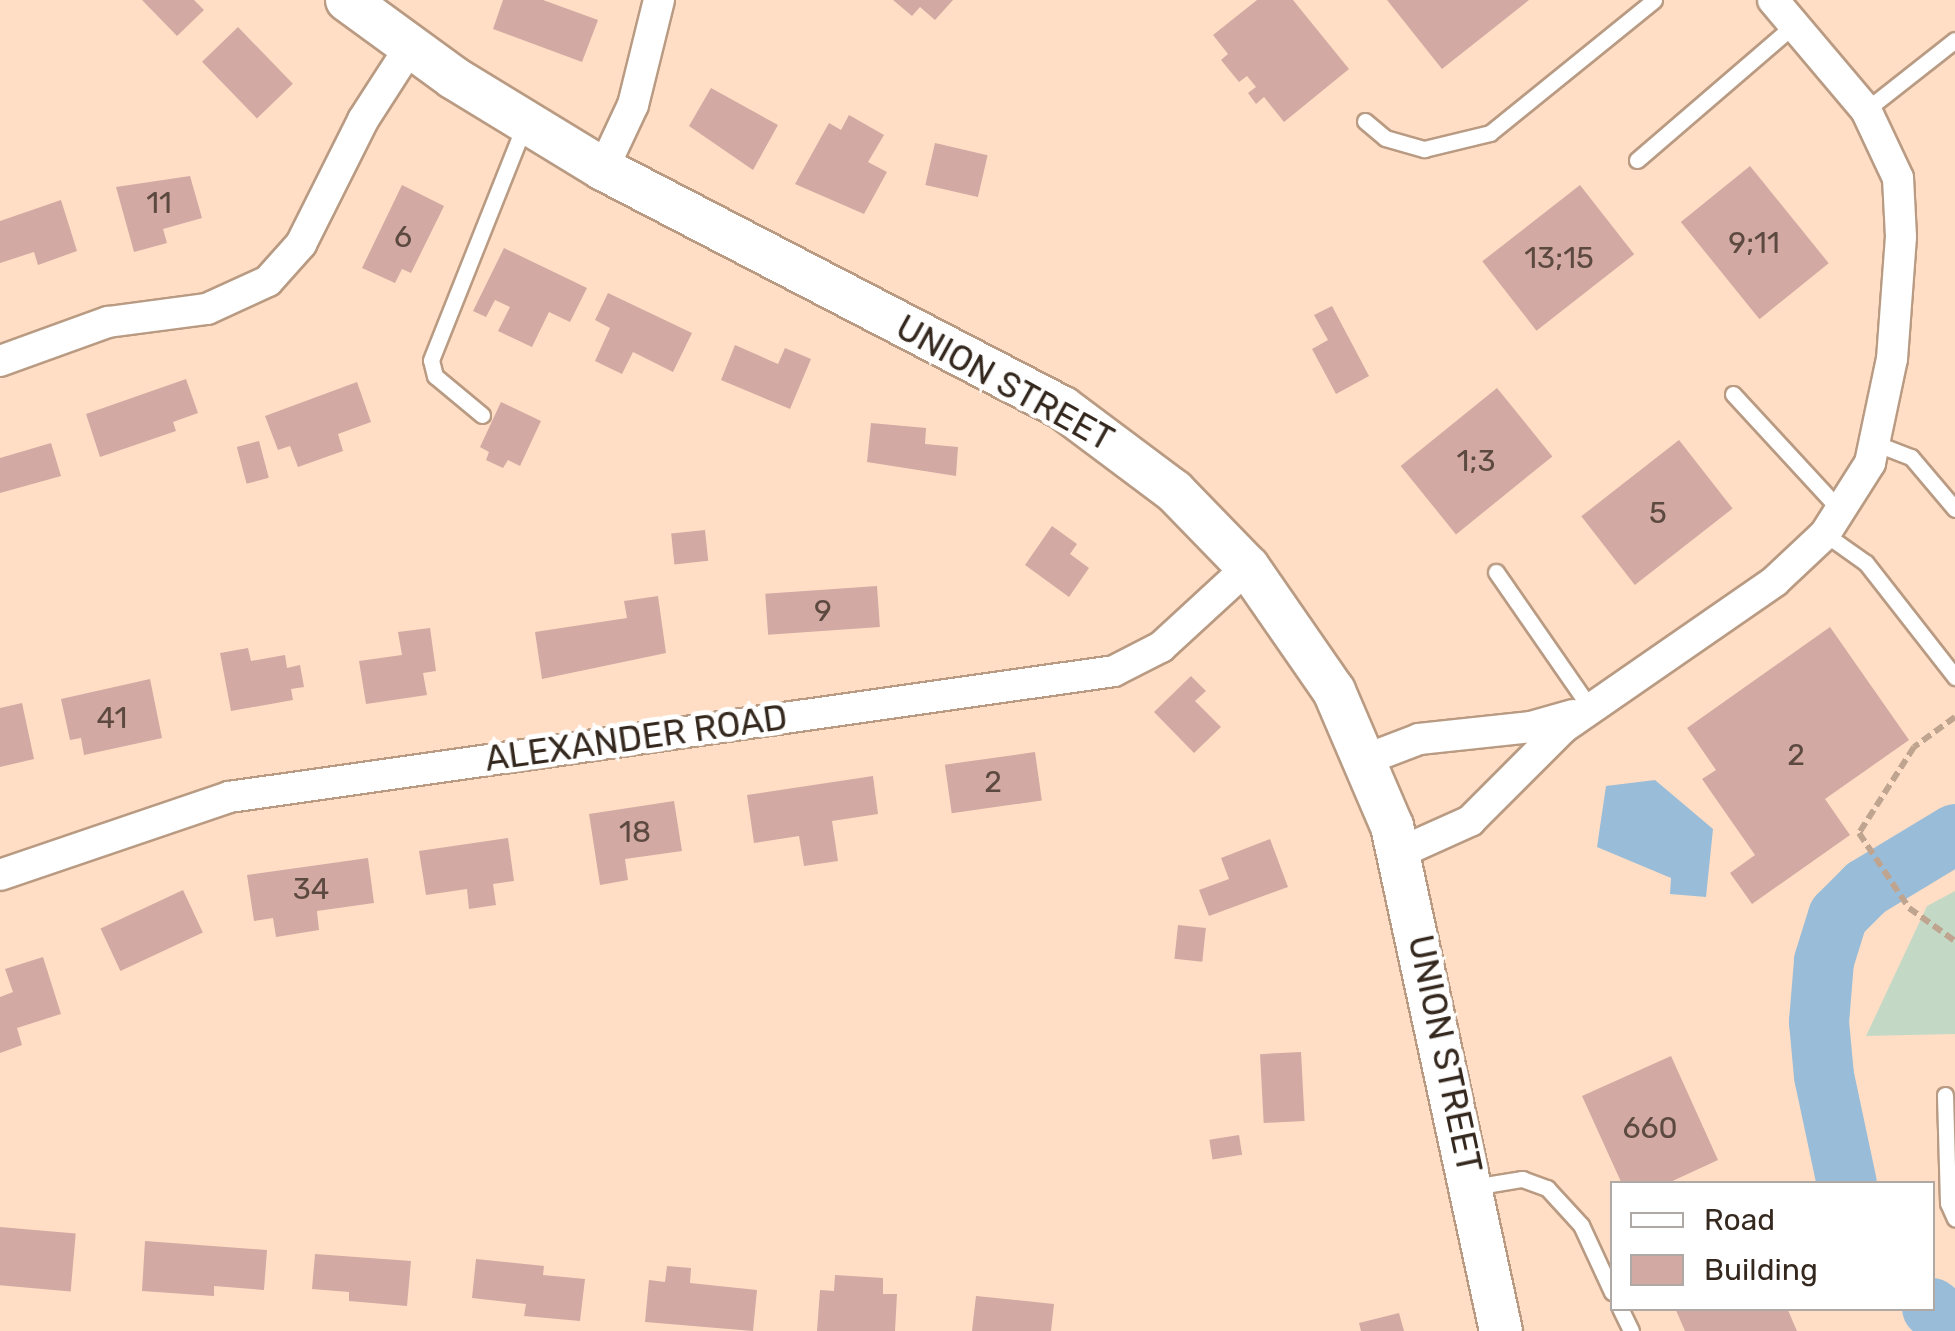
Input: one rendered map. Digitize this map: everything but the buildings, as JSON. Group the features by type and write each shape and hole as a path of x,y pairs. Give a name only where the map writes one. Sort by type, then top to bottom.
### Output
{"main road":[{"name":"UNION STREET","path":"346,0 526,124 603,169 1063,408 1162,480 1248,567 1316,661 1366,759 1401,852 1502,1331"}],"street":[{"path":"603,169 634,105 659,0"},
{"path":"1401,852 1470,821 1590,708 1775,581 1834,523 1877,444 1892,359 1901,216 1893,158 1866,110 1773,0"},
{"path":"0,361 108,322 206,309 268,281 302,244 362,120 410,47"},
{"name":"ALEXANDER ROAD","path":"0,875 230,797 1114,670 1161,647 1248,567"},
{"path":"1366,759 1419,739 1531,727 1590,708"}],"lane":[{"path":"1365,121 1398,144 1424,149 1490,134 1654,0"},
{"path":"1636,160 1794,25"},
{"path":"1866,110 1955,40"},
{"path":"482,415 435,376 431,360 526,124"},
{"path":"1733,394 1955,677"},
{"path":"1877,444 1912,457 1955,509"},
{"path":"1496,572 1590,708"},
{"path":"1945,1095 1948,1203 1955,1219"},
{"path":"1473,1187 1522,1180 1547,1188 1607,1266"}],"path":[{"path":"1955,717 1914,748 1862,824 1860,838 1909,908 1955,941"}],"green space":[{"path":"1955,891 1955,1034 1866,1036 1927,906"}],"water":[{"path":"1655,780 1713,829 1706,897 1670,894 1671,878 1597,847 1606,786"}],"waterway":[{"path":"1846,1181 1824,1076 1819,1022 1824,961 1838,916 1866,888 1955,834"},
{"path":"1935,1311 1955,1329"}]}
